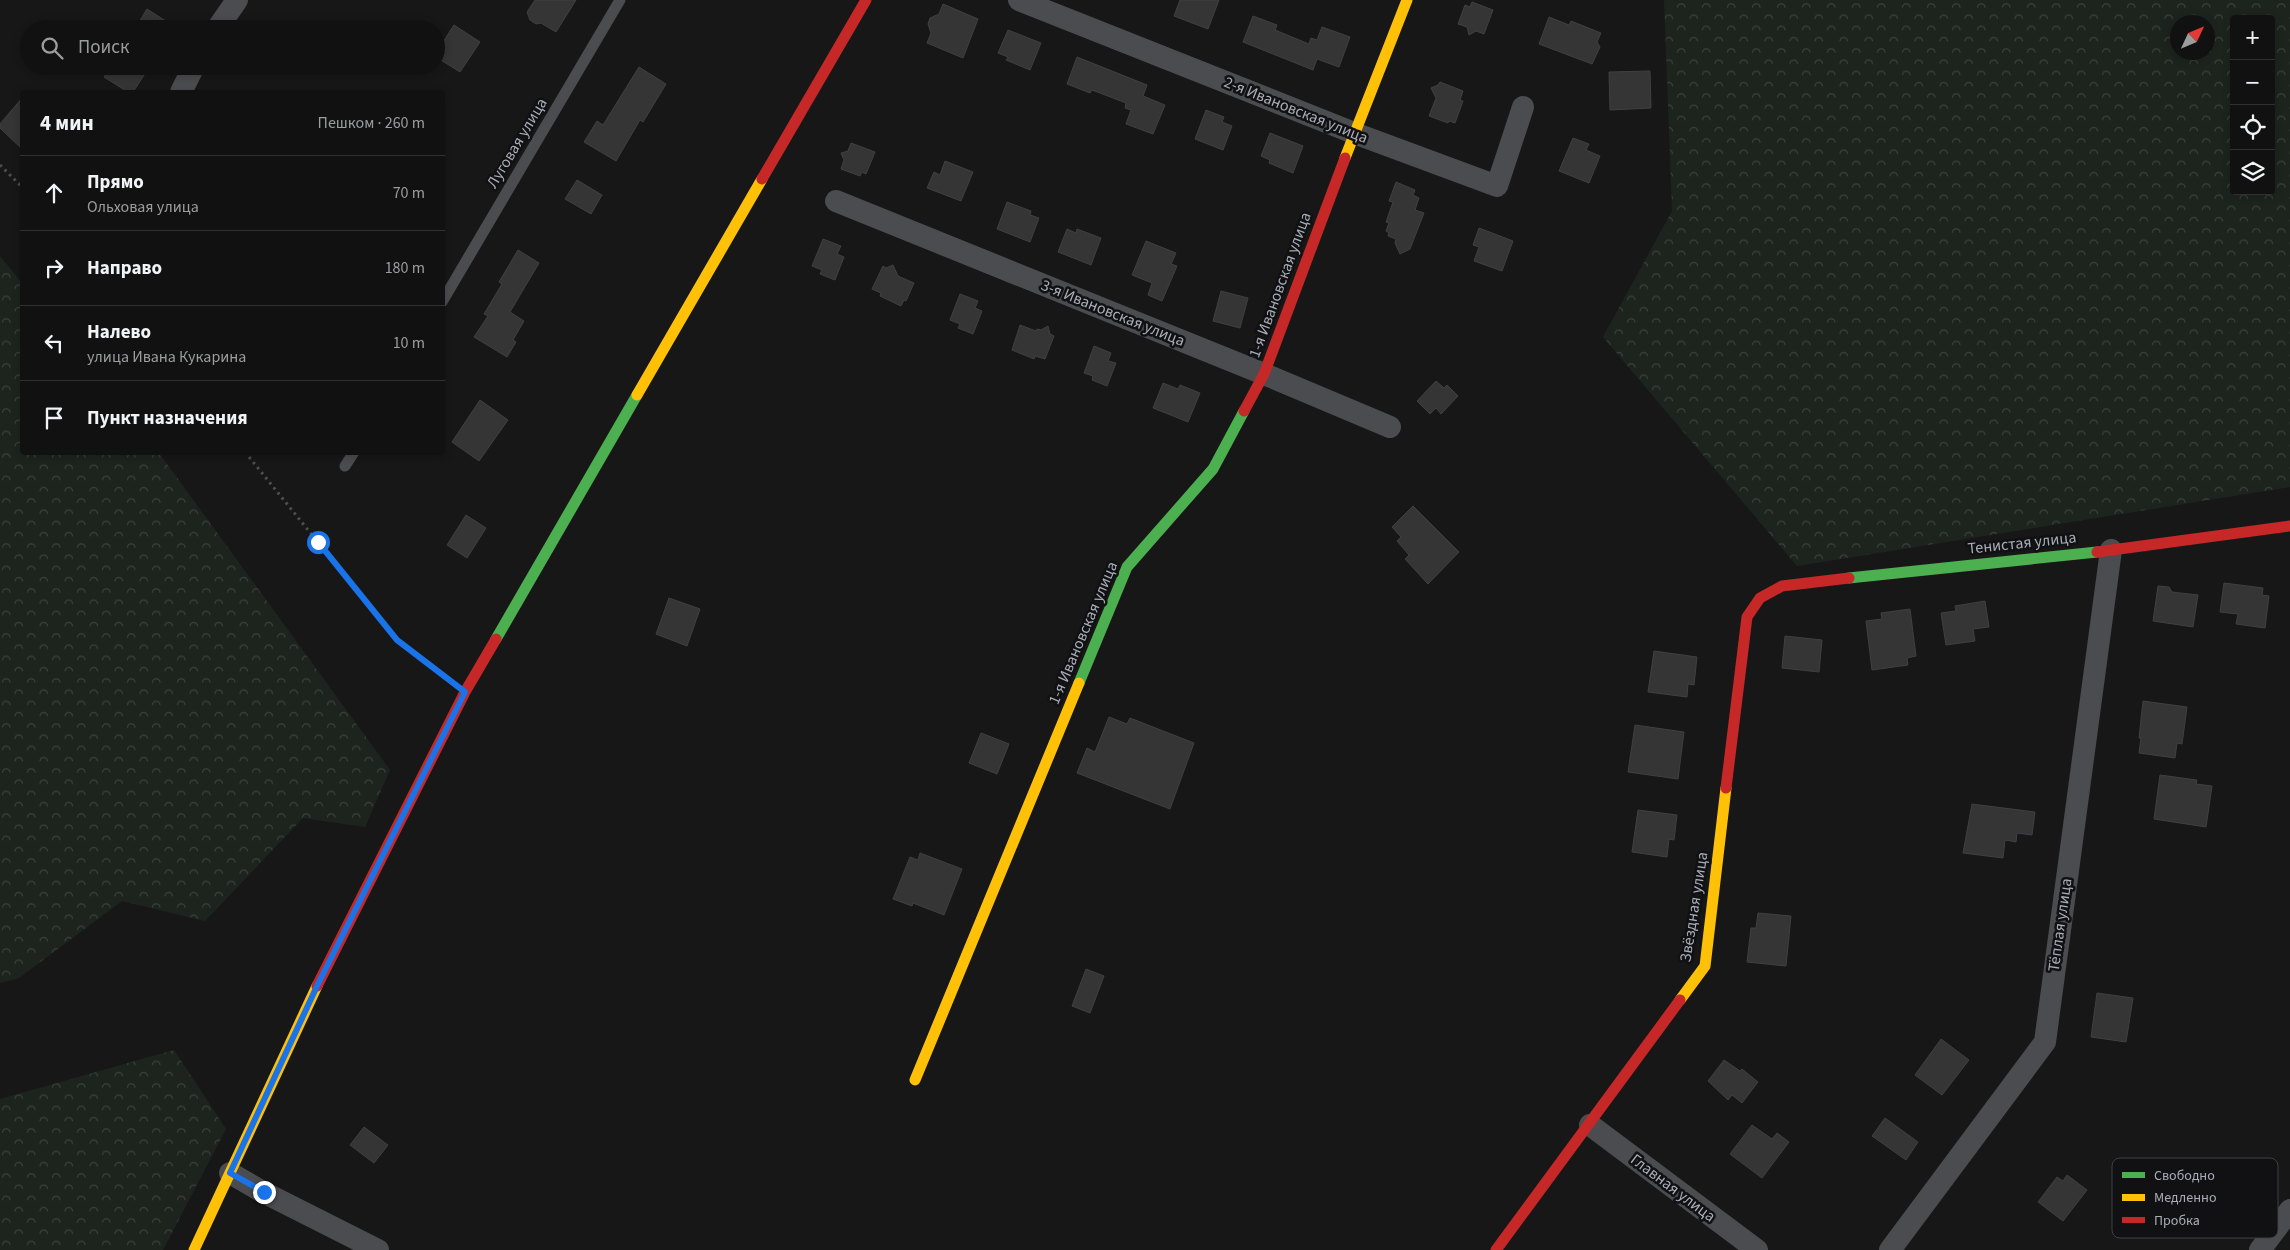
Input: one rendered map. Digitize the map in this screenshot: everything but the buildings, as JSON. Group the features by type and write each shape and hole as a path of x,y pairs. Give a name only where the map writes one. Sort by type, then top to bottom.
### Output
{"street":[{"path":"223,20 236,0"},
{"path":"194,1250 318,984 465,692 866,0"},
{"name":"2-я Ивановская улица","path":"1019,0 1354,133 1497,186 1523,107"},
{"name":"1-я Ивановская улица","path":"915,1080 1127,567 1213,469 1264,374 1354,133 1408,0"},
{"path":"182,90 190,75"},
{"name":"3-я Ивановская улица","path":"836,201 1390,427"},
{"name":"Тенистая улица","path":"1760,598 1782,586 2111,550 2290,526"},
{"name":"Тёплая улица","path":"1890,1250 2045,1042 2111,550"},
{"name":"Звёздная улица","path":"1496,1250 1590,1125 1705,966 1747,618 1760,598"},
{"name":"Главная улица","path":"1590,1125 1757,1250"},
{"path":"230,1173 378,1250"},
{"path":"2278,1226 2290,1210"},
{"path":"2260,1250 2269,1238"}],"lane":[{"name":"Луговая улица","path":"445,297 620,0"},
{"path":"346,466 352,455"}],"path":[{"path":"0,166 20,185"},
{"path":"247,455 397,640 465,692"}],"green space":[{"path":"1664,0 2290,0 2290,487 1797,566 1603,337 1672,211"},
{"path":"0,256 20,281 20,455 160,455 390,770 365,827 303,818 205,921 122,901 19,978 0,983"},
{"path":"174,1050 226,1129 163,1250 0,1250 0,1099"}],"traffic: fast":[{"path":"496,639 637,395"},
{"path":"1079,683 1127,567 1213,469 1244,411"},
{"path":"1849,578 2097,552"}],"traffic: slow":[{"path":"1345,158 1407,0"},
{"path":"637,395 762,179"},
{"path":"915,1080 1079,683"},
{"path":"1680,1000 1705,966 1726,788"},
{"path":"194,1250 317,986"}],"traffic: jam":[{"path":"762,179 866,0"},
{"path":"1244,411 1264,374 1345,158"},
{"path":"2097,552 2290,526"},
{"path":"1726,788 1747,617 1760,598 1782,586 1849,578"},
{"path":"317,986 465,692 496,639"},
{"path":"1496,1250 1680,1000"}],"route":[{"path":"264,1192 230,1173 318,984 465,692 397,640 318,542"}]}
